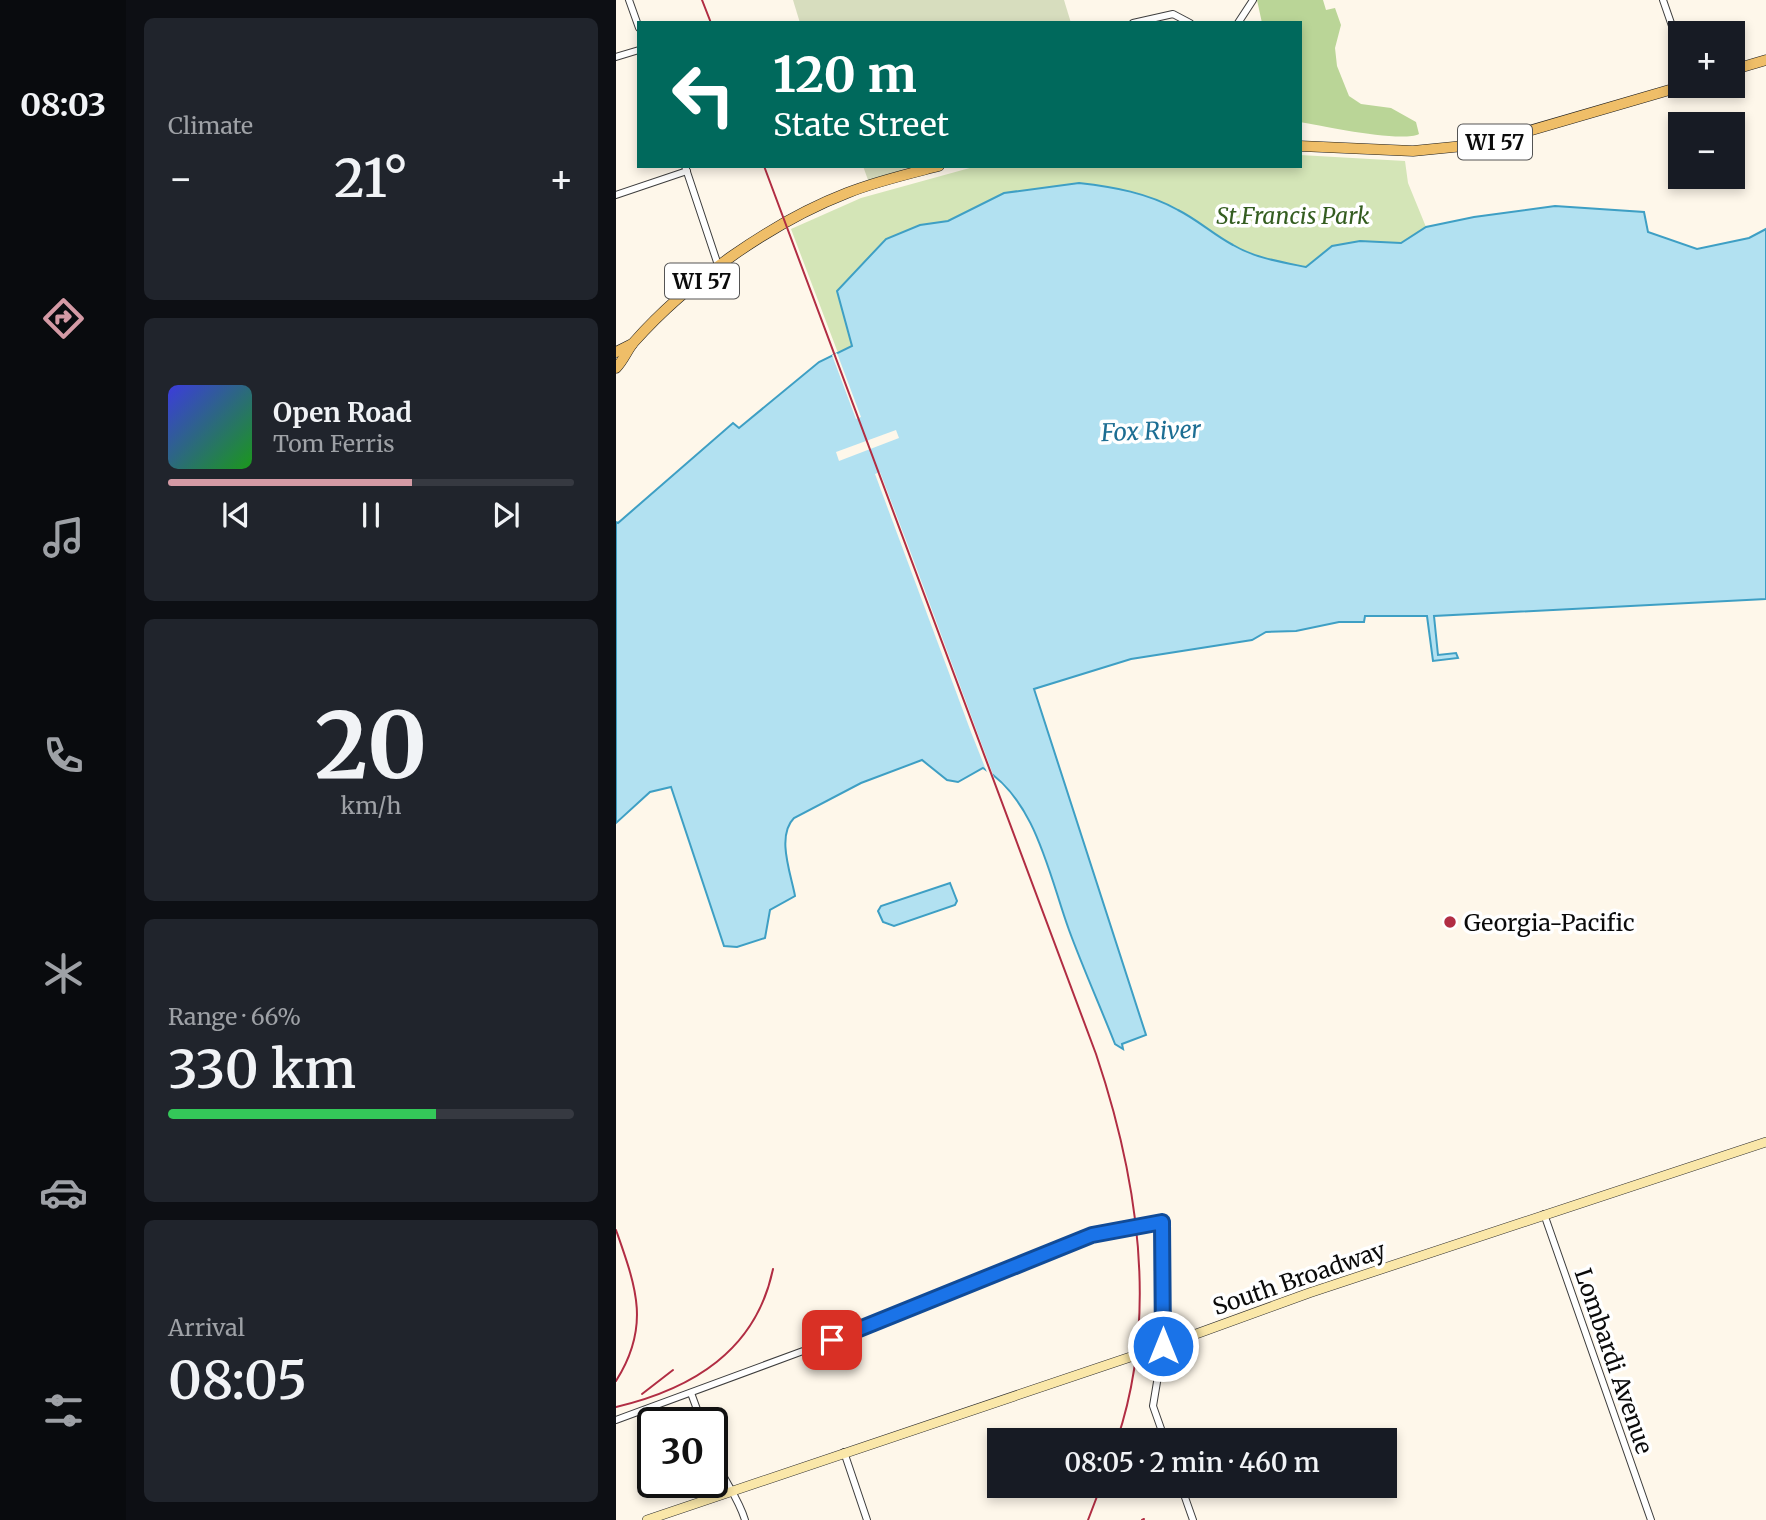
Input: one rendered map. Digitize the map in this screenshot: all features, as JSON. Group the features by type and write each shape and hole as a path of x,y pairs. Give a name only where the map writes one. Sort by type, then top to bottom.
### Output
{"main road":[{"path":"1745,67 1766,60"},
{"name":"WI 57","path":"1302,146 1389,151 1472,146 1537,131 1668,91"},
{"name":"WI 57","path":"616,352 632,344 719,268 799,215 848,192 932,168"},
{"name":"WI 57","path":"616,368 626,357 632,344"}],"street":[{"path":"629,0 637,22"},
{"path":"1239,21 1253,0"},
{"path":"1663,0 1670,21"},
{"path":"1142,21 1173,14 1186,21"},
{"path":"616,58 637,51"},
{"path":"616,195 686,169 719,268"},
{"name":"South Broadway","path":"647,1520 1163,1346 1309,1293 1766,1142"},
{"name":"Lombardi Avenue","path":"1544,1214 1651,1520"},
{"path":"616,1420 803,1351 1092,1235 1162,1222 1163,1346 1153,1406 1161,1428"},
{"path":"691,1393 696,1407"},
{"path":"844,1452 867,1520"},
{"path":"728,1488 740,1503 745,1520"},
{"path":"1185,1498 1193,1520"}],"green space":[{"path":"793,0 1064,0 1070,21 799,21"},
{"path":"1257,0 1323,0 1326,10 1335,8 1341,25 1335,48 1337,66 1349,96 1361,104 1391,108 1416,122 1419,134 1380,135 1302,122 1302,21 1262,21"},
{"name":"St.Francis Park","path":"1302,155 1405,161 1408,183 1426,227 1401,243 1360,241 1332,246 1306,267 1267,259 1235,247 1178,210 1147,196 1079,183 1004,193 948,221 920,225 852,346 838,353 791,229 861,198 970,168 1302,168"},
{"path":"864,168 914,168 868,180"}],"water":[{"name":"Fox River","path":"1079,183 1118,189 1155,199 1185,214 1241,249 1268,259 1306,267 1332,246 1360,241 1401,243 1426,227 1474,217 1555,206 1644,212 1648,232 1697,249 1749,238 1766,229 1766,599 1434,616 1438,655 1456,653 1458,658 1433,661 1427,616 1365,616 1364,622 1339,622 1296,631 1266,632 1252,640 1131,659 1034,689 1146,1035 1122,1044 1123,1049 1115,1044 1074,944 1047,863 1028,819 1001,782 983,768 958,782 947,780 922,760 861,783 794,818 786,835 785,845 795,896 770,910 765,938 737,947 724,946 671,787 650,792 616,823 616,522 733,423 739,428 819,362 852,346 837,291 886,239 920,225 948,221 1004,193"},
{"path":"950,883 957,901 955,905 894,926 883,922 878,911 881,906"}],"pier":[{"path":"837,353 861,417 856,419 832,355"},
{"path":"896,430 899,438 839,461 836,452"},
{"path":"880,472 995,780 988,775 971,732 875,474"}],"railway":[{"path":"702,0 710,21"},
{"path":"765,168 1096,1054 1110,1100 1132,1197 1140,1295 1130,1393 1120,1428"},
{"path":"616,1230 637,1306 634,1342 616,1381"},
{"path":"616,1407 670,1389 717,1362 736,1344 752,1323 764,1298 773,1269"},
{"path":"642,1394 673,1370"},
{"path":"1088,1520 1096,1498"}],"place":[{"name":"Georgia-Pacific","path":"1450,922"}],"route":[{"path":"832,1340 1092,1235 1162,1222 1163,1346"}]}
